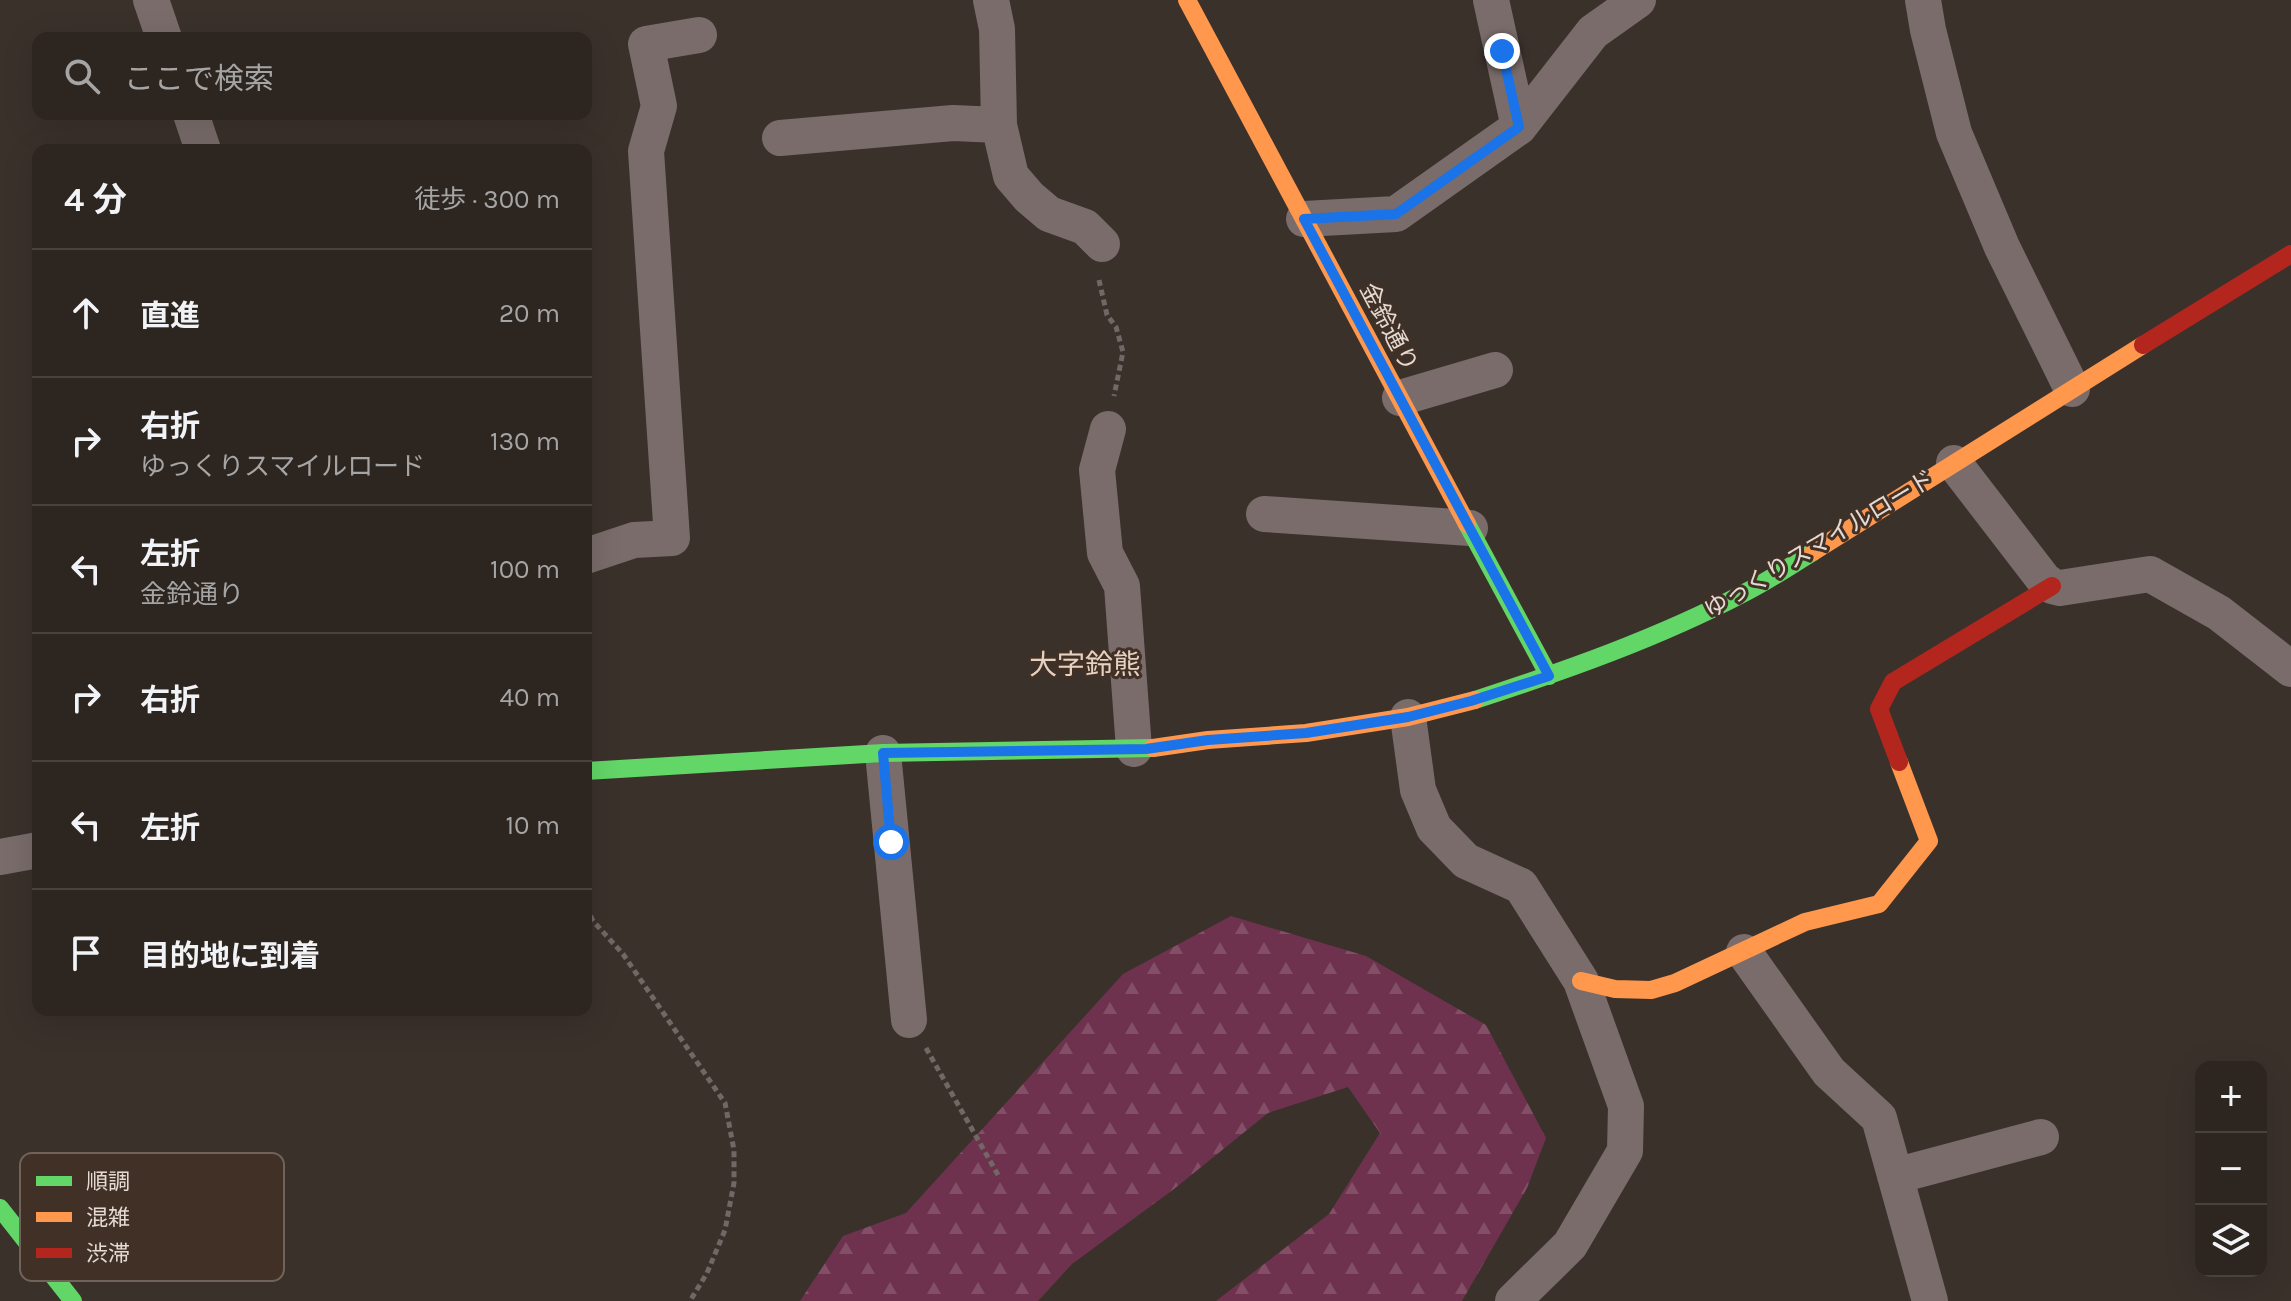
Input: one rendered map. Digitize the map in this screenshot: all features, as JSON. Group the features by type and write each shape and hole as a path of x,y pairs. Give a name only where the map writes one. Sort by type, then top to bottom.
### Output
{"street":[{"path":"151,0 162,32"},
{"path":"991,0 997,29 999,125 1011,176 1049,214 1085,227 1102,244"},
{"name":"金鈴通り","path":"1187,0 1549,676"},
{"path":"1491,0 1519,127"},
{"path":"1304,219 1396,214 1519,127 1593,32 1638,0"},
{"path":"1923,0 1954,133 2002,247 2072,389"},
{"path":"592,554 634,540 672,538 646,151 659,106 646,44 699,35"},
{"path":"193,120 201,144"},
{"path":"780,138 953,123 999,125"},
{"name":"ゆっくりスマイルロード","path":"592,771 883,753 1134,749 1306,733 1408,717 1471,701 1549,676 1675,627 1719,606 1806,556 2291,254"},
{"path":"1400,398 1495,370"},
{"path":"1108,429 1097,470 1105,553 1122,586 1134,749"},
{"path":"1954,463 2044,580 2052,586 2060,588 2150,574 2219,613 2291,669"},
{"path":"1264,514 1470,528"},
{"path":"1581,981 1615,989 1651,990 1675,983 1805,922 1879,904 1929,841 1879,709 1893,682 2052,586"},
{"path":"1408,717 1418,790 1434,828 1466,861 1521,886 1581,981 1626,1106 1625,1151 1570,1245 1513,1301"},
{"path":"883,753 909,1020"},
{"path":"0,857 32,851"},
{"path":"1744,952 1829,1072 1879,1118 1930,1301"},
{"path":"1895,1176 2041,1137"},
{"path":"0,1208 20,1233"},
{"path":"57,1281 73,1301"}],"path":[{"path":"1102,244 1099,285 1107,315 1116,327 1123,352 1108,429"},
{"path":"592,919 623,954 725,1103 734,1150 734,1183 725,1230 707,1273 690,1301"},
{"path":"909,1020 998,1175"}],"green space":[{"path":"1231,916 1366,956 1486,1025 1546,1138 1527,1188 1462,1301 1216,1301 1329,1214 1380,1133 1348,1087 1268,1113 1174,1189 1072,1264 1038,1301 800,1301 843,1236 906,1213 1123,974"}],"traffic: fast":[{"path":"1467,524 1549,676"},
{"path":"1475,700 1645,639 1753,588 1813,552"},
{"path":"592,771 883,753 1153,748"},
{"path":"0,1208 20,1233"},
{"path":"57,1281 73,1301"}],"traffic: slow":[{"path":"1187,0 1467,524"},
{"path":"1813,552 2143,345"},
{"path":"1153,748 1208,740 1306,733 1408,717 1475,700"},
{"path":"1581,981 1615,989 1651,990 1675,983 1805,922 1879,904 1929,841 1899,762"}],"traffic: jam":[{"path":"2143,345 2291,254"},
{"path":"1899,762 1879,709 1893,682 2052,586"}],"district":[{"name":"大字鈴熊","path":"1085,664"}],"route":[{"path":"891,842 883,753 1146,749 1208,740 1306,733 1408,717 1549,676 1304,219 1396,214 1519,127 1502,51"}]}
